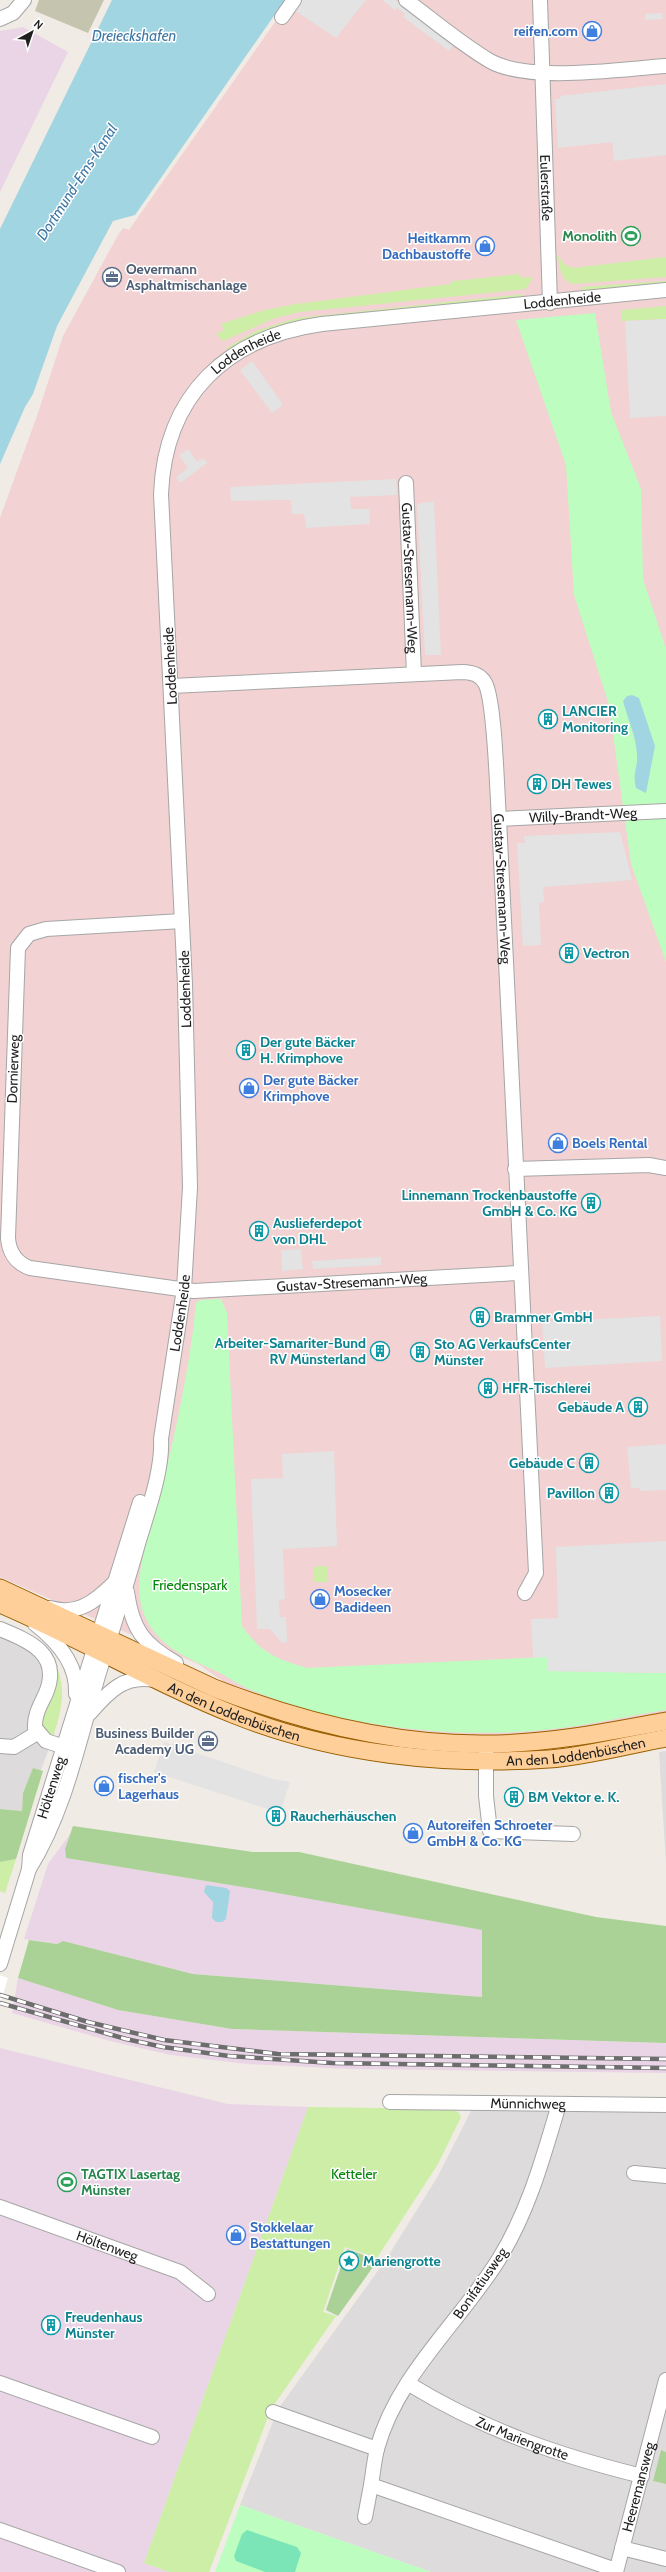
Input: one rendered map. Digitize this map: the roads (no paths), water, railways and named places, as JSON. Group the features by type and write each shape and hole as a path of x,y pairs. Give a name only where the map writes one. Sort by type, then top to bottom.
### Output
{"main road":[{"name":"An den Loddenbüschen","path":"0,1588 40,1605 159,1681 236,1716 284,1732 341,1746 422,1757 486,1761 550,1758 666,1738"},
{"name":"An den Loddenbüschen","path":"0,1604 22,1614 244,1700 328,1725 425,1740 486,1744 590,1735 666,1721"}],"street":[{"path":"0,19 13,13 24,0"},
{"path":"282,17 294,0"},
{"path":"406,0 491,62 515,70 542,73 666,66"},
{"name":"Eulerstraße","path":"540,0 550,303"},
{"name":"Loddenheide","path":"102,1645 162,1452 161,1439 184,1289 190,1180 188,1067 171,686 161,513 162,475 173,429 193,395 205,379 222,363 241,350 263,338 291,329 322,324 550,303 666,290"},
{"name":"Gustav-Stresemann-Weg","path":"406,483 414,674"},
{"name":"Gustav-Stresemann-Weg","path":"171,686 473,672 485,683 491,717 499,819 519,1273 536,1573 525,1593"},
{"name":"Willy-Brandt-Weg","path":"499,819 666,811"},
{"name":"Dornierweg","path":"182,921 46,929 29,934 18,948 8,1238 9,1248 13,1256 30,1268 184,1289"},
{"path":"515,1170 649,1165 666,1168"},
{"name":"Gustav-Stresemann-Weg","path":"184,1289 218,1291 519,1273"},
{"path":"40,1605 59,1610 73,1610 91,1604 121,1585 134,1623 145,1642 214,1688"},
{"name":"Höltenweg","path":"22,1614 56,1642 66,1656 76,1682 76,1707"},
{"path":"0,1629 32,1643 41,1651 47,1662 50,1680 35,1719 37,1733 46,1741 77,1751"},
{"name":"Höltenweg","path":"30,1870 30,1855 63,1747 76,1707 102,1645"},
{"name":"Höltenweg","path":"0,1964 30,1870 47,1836 77,1751 88,1716 102,1645"},
{"name":"Höltenweg","path":"88,1716 110,1691 125,1681 140,1678 159,1681"},
{"path":"0,1746 14,1747 37,1733"},
{"name":"An den Loddenbüschen","path":"486,1744 487,1824 490,1831 573,1834"},
{"name":"Münnichweg","path":"390,2102 666,2105"},
{"name":"Bonifatiusweg","path":"365,2518 377,2449 391,2415 409,2384 496,2264 510,2240 537,2181 559,2104"},
{"path":"634,2173 666,2176"},
{"name":"Höltenweg","path":"0,2207 180,2272 208,2294"},
{"name":"Heeremansweg","path":"616,2571 666,2380"},
{"path":"0,2383 152,2436"},
{"name":"Zur Mariengrotte","path":"409,2384 451,2409 505,2434 642,2476"},
{"path":"273,2412 377,2449"},
{"path":"371,2485 616,2571"},
{"path":"0,2530 118,2572"},
{"name":"Heeremansweg","path":"622,2548 666,2558"}],"water":[{"path":"112,0 285,0 135,215 113,221 57,326 33,394 25,407 0,464 0,229"},
{"path":"632,695 639,698 655,746 646,793 636,788 636,748 623,701 627,696"},
{"path":"206,1885 226,1888 230,1891 226,1919 222,1922 216,1922 212,1918 213,1902 204,1892"}],"railway":[{"path":"0,1995 88,2022 164,2040 278,2054 666,2059"},
{"path":"0,2003 126,2039 163,2047 229,2056 332,2063 666,2068"}],"place":[{"name":"reifen.com","path":"592,31"},
{"name":"Monolith","path":"631,236"},
{"name":"Heitkamm Dachbaustoffe","path":"485,246"},
{"name":"Oevermann Asphaltmischanlage","path":"112,277"},
{"name":"LANCIER Monitoring","path":"548,719"},
{"name":"DH Tewes","path":"537,784"},
{"name":"Vectron","path":"569,953"},
{"name":"Der gute Bäcker H. Krimphove","path":"246,1050"},
{"name":"Der gute Bäcker Krimphove","path":"249,1088"},
{"name":"Boels Rental","path":"558,1143"},
{"name":"Linnemann Trockenbaustoffe GmbH & Co. KG","path":"591,1203"},
{"name":"Auslieferdepot von DHL","path":"259,1231"},
{"name":"Brammer GmbH","path":"480,1317"},
{"name":"Arbeiter-Samariter-Bund RV Münsterland","path":"380,1351"},
{"name":"Sto AG VerkaufsCenter Münster","path":"420,1352"},
{"name":"HFR-Tischlerei","path":"488,1388"},
{"name":"Gebäude A","path":"638,1407"},
{"name":"Gebäude C","path":"589,1463"},
{"name":"Pavillon","path":"609,1493"},
{"name":"Mosecker Badideen","path":"320,1599"},
{"name":"Business Builder Academy UG","path":"208,1741"},
{"name":"fischer's Lagerhaus","path":"104,1786"},
{"name":"BM Vektor e. K.","path":"514,1797"},
{"name":"Raucherhäuschen","path":"276,1816"},
{"name":"Autoreifen Schroeter GmbH & Co. KG","path":"413,1833"},
{"name":"TAGTIX Lasertag Münster","path":"67,2182"},
{"name":"Stokkelaar Bestattungen","path":"236,2235"},
{"name":"Mariengrotte","path":"349,2261"},
{"name":"Freudenhaus Münster","path":"51,2325"}],"water label":[{"name":"Dreieckshafen","path":"134,36"},
{"name":"Dortmund-Ems-Kanal","path":"77,182"}],"park label":[{"name":"Friedenspark","path":"190,1585"},
{"name":"Ketteler","path":"354,2174"}]}
